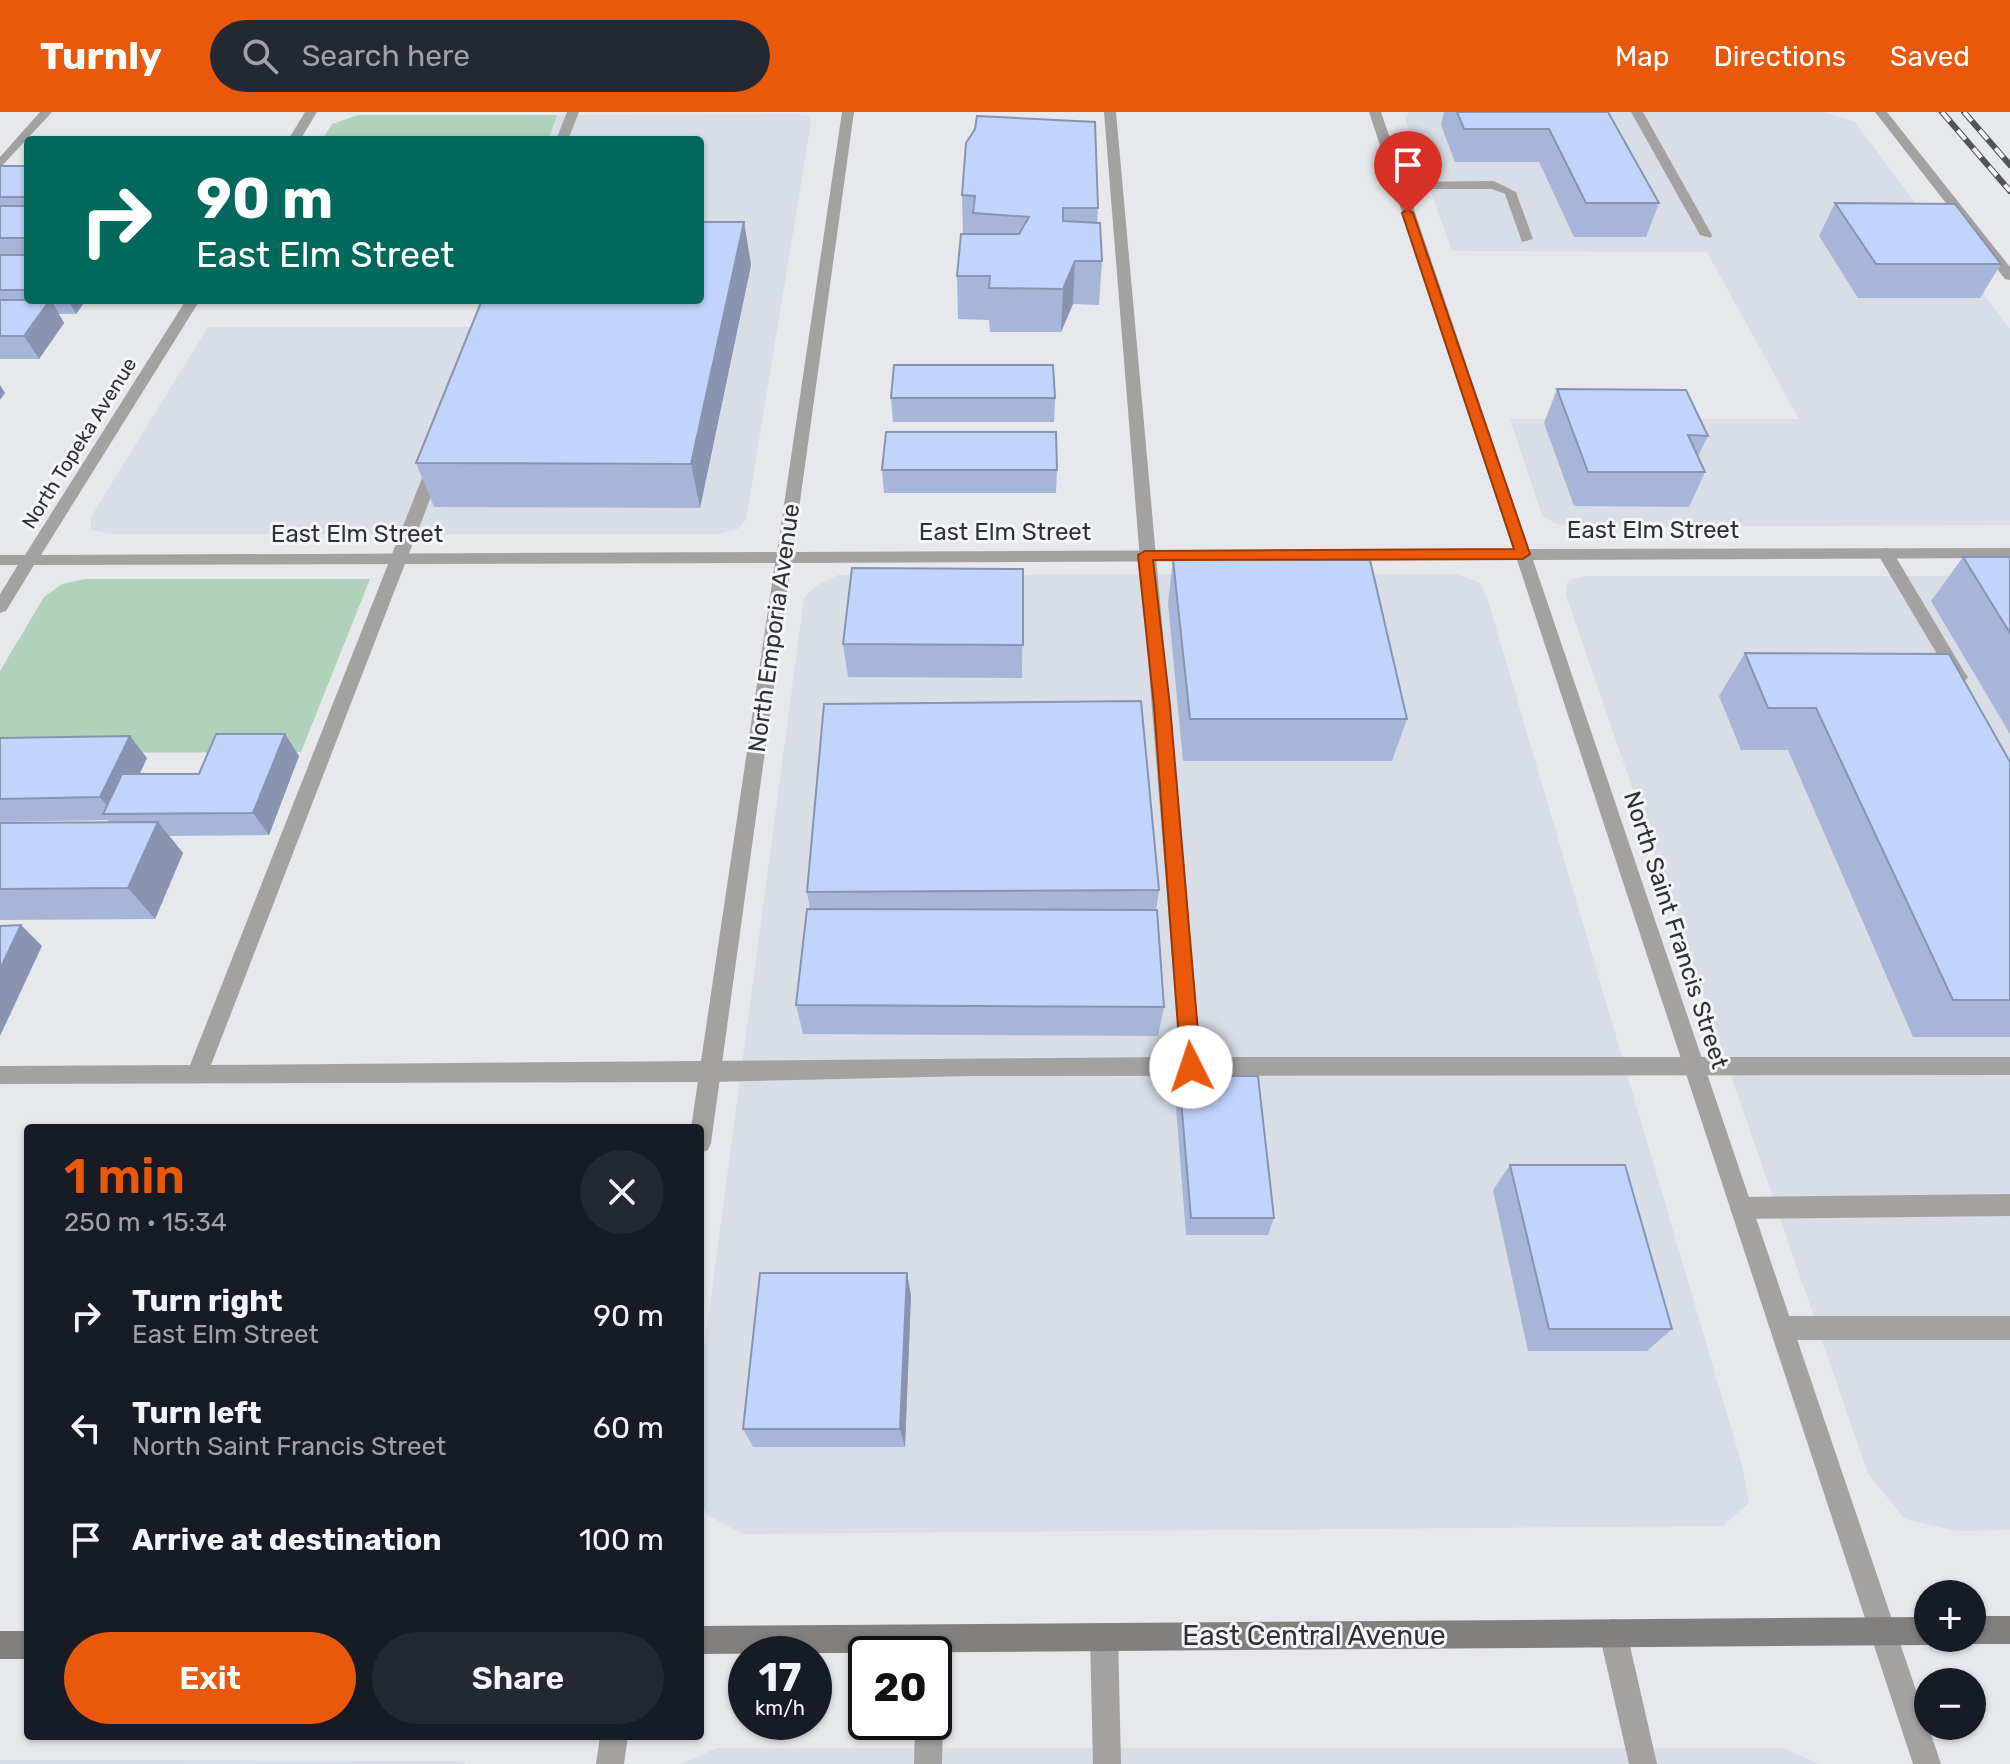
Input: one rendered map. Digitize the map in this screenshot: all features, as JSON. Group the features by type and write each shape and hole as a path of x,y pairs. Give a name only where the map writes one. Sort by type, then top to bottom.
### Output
{"main road":[{"path":"1986,1630 2010,1630"},
{"name":"East Central Avenue","path":"952,1645 1104,1637 1914,1631"},
{"name":"East Central Avenue","path":"704,1640 848,1644"},
{"path":"0,1645 24,1645"}],"street":[{"path":"25,136 46,112"},
{"path":"296,136 311,112"},
{"path":"564,136 573,112"},
{"name":"North Emporia Avenue","path":"703,1124 848,112"},
{"path":"1110,112 1145,555 1162,706 1191,1067"},
{"name":"North Saint Francis Street","path":"1375,112 1927,1764"},
{"path":"1637,112 1706,235"},
{"path":"1881,112 2010,276"},
{"path":"0,164 24,137"},
{"path":"1399,186 1494,185 1510,192 1527,239"},
{"name":"North Topeka Avenue","path":"0,607 190,304"},
{"path":"197,1074 444,441"},
{"path":"1885,553 1972,699"},
{"name":"East Elm Street","path":"0,560 2010,553"},
{"path":"0,1075 710,1073 1191,1067 2010,1066"},
{"path":"1741,1208 2010,1205"},
{"path":"1782,1328 2010,1328"},
{"path":"1613,1633 1643,1764"},
{"path":"1104,1637 1107,1764"},
{"path":"610,1764 613,1740"},
{"path":"928,1764 929,1740"}],"shaded area":[{"path":"1409,112 1824,112 1855,122 2010,329 2010,525 1574,527 1554,523 1542,515 1510,419 1799,419 1707,252 1452,251 1405,119"},
{"path":"557,115 809,116 811,123 746,519 738,529 718,534 114,534 91,530 91,517 208,327 474,327 667,304 704,304 704,136 549,136"},
{"path":"1455,574 1479,582 1487,597 1742,1465 1749,1503 1723,1526 743,1534 707,1515 704,1508 704,1350 804,598 816,586 838,575"},
{"path":"1585,576 2010,576 2010,1530 1957,1531 1905,1519 1868,1474 1566,595 1568,580"},
{"path":"717,1748 1783,1748 1819,1764 681,1764"},
{"path":"0,1760 461,1761 466,1764 0,1764"}],"green space":[{"path":"358,115 557,115 549,136 324,136 332,124"},
{"path":"85,579 370,579 301,752 0,753 0,671 44,597 62,584"}],"building":[{"path":"1457,112 1608,112 1659,203 1586,203 1549,129 1464,129"},
{"path":"977,116 1095,122 1098,208 1063,208 1063,221 1100,223 1102,261 1075,261 1063,289 989,288 990,276 957,276 961,234 1019,234 1029,217 973,213 975,196 962,195 966,143 975,129"},
{"path":"0,166 24,166 24,197 0,197"},
{"path":"1835,203 1955,204 2001,264 1876,264"},
{"path":"0,206 24,206 24,238 0,238"},
{"path":"704,222 744,222 691,464 416,463 480,304 704,304"},
{"path":"0,255 24,255 24,290 0,290"},
{"path":"0,300 47,304 24,336 0,336"},
{"path":"894,365 1053,365 1055,398 891,398"},
{"path":"1557,389 1686,390 1708,436 1688,435 1705,472 1588,472"},
{"path":"886,432 1056,432 1057,470 882,470"},
{"path":"1963,557 2010,557 2010,633"},
{"path":"1173,559 1370,560 1407,719 1190,719"},
{"path":"852,568 1023,569 1023,645 843,644"},
{"path":"1745,653 1949,654 2010,762 2010,1000 1953,1000 1816,708 1768,708"},
{"path":"1141,701 1159,890 807,892 824,704"},
{"path":"216,734 285,734 253,813 103,814 122,774 199,774"},
{"path":"130,736 100,797 0,799 0,738"},
{"path":"158,822 128,888 0,889 0,823"},
{"path":"807,909 1157,910 1164,1007 796,1005"},
{"path":"21,925 0,969 0,926"},
{"path":"1179,1076 1258,1076 1274,1218 1191,1218"},
{"path":"1510,1165 1625,1165 1672,1329 1549,1329"},
{"path":"760,1273 907,1273 900,1429 743,1429"}],"railway":[{"path":"1942,112 2010,191"},
{"path":"1964,112 2010,165"}],"route":[{"path":"1191,1067 1162,706 1145,555 1523,554 1408,213"}]}
